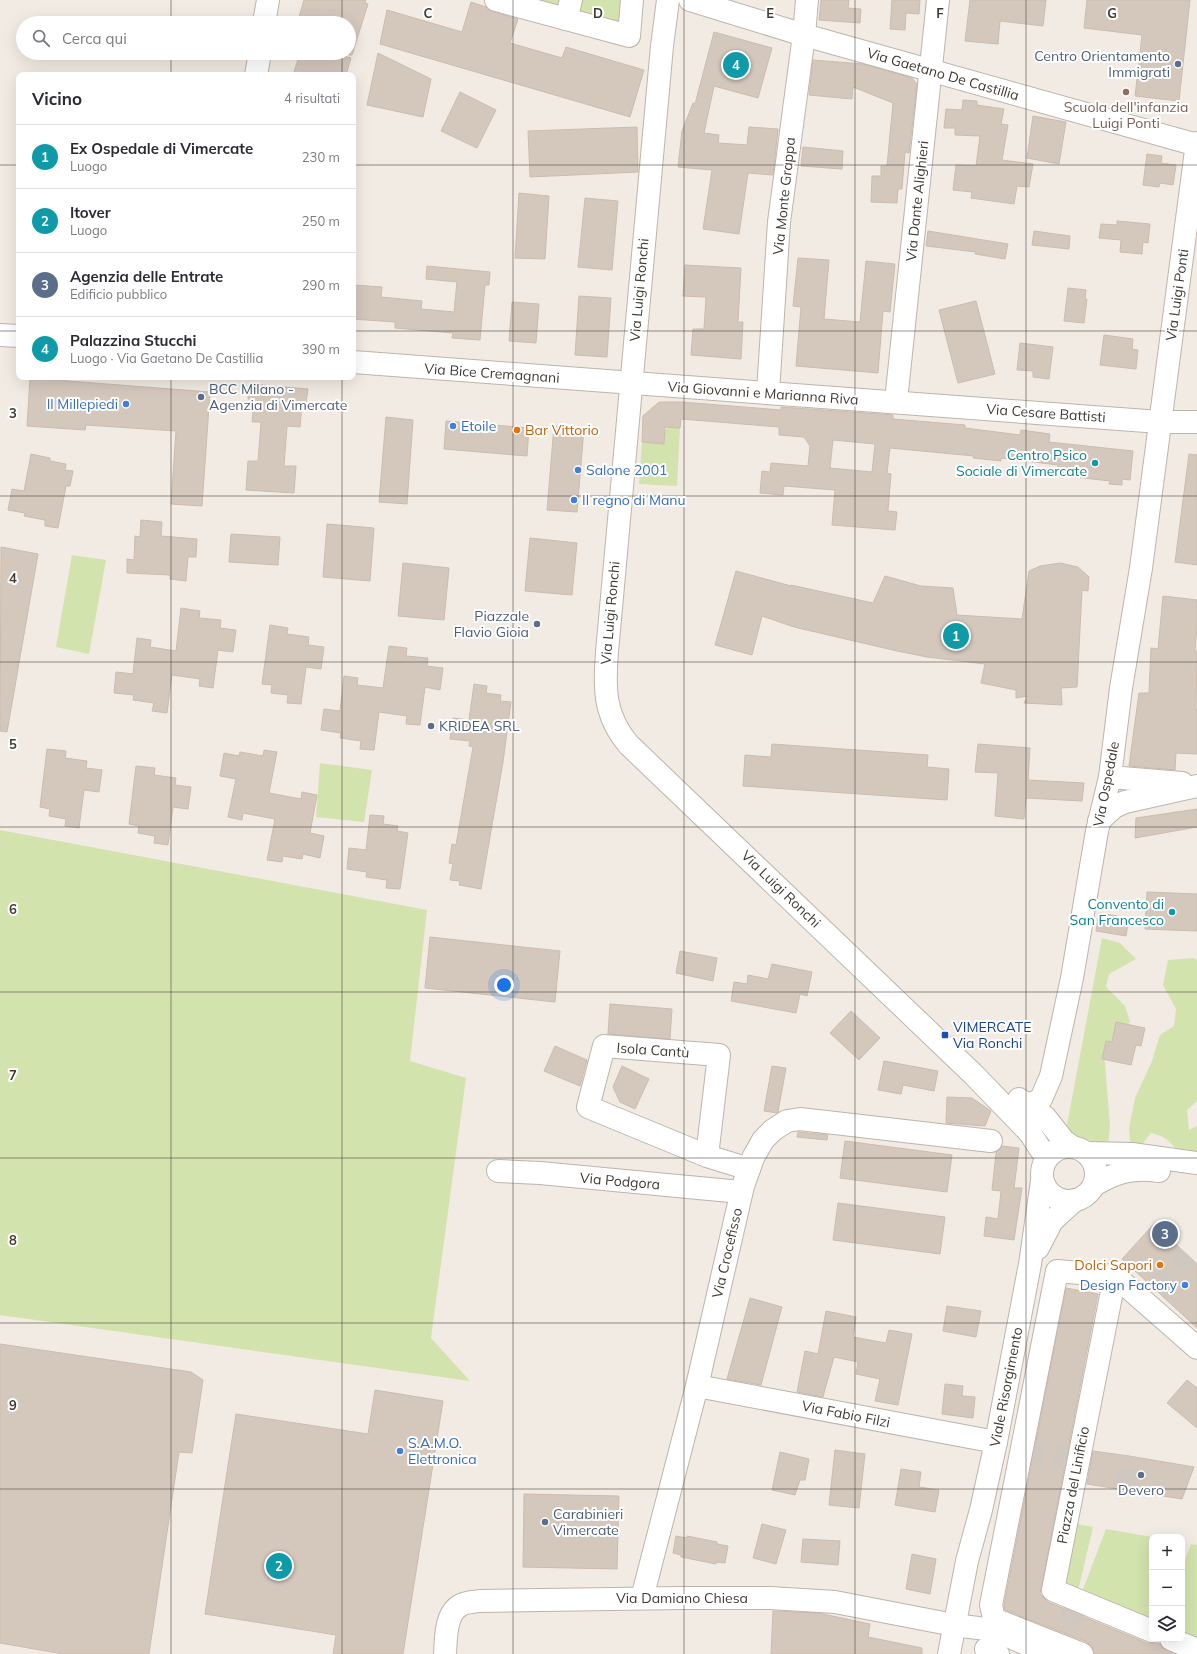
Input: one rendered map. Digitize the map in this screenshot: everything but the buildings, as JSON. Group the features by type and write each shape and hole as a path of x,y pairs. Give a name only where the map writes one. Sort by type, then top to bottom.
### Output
{"street":[{"path":"265,16 268,0"},
{"path":"496,0 568,10 629,36 632,0"},
{"path":"660,0 657,33 662,46"},
{"name":"Via Luigi Ronchi","path":"668,0 662,46 630,384 605,677 608,704 616,727 629,745 974,1075 1030,1134 1041,1150 1048,1156"},
{"name":"Via Gaetano De Castillia","path":"690,0 804,35 1197,145"},
{"name":"Via Monte Grappa","path":"768,392 779,222 804,35 807,0"},
{"name":"Via Dante Alighieri","path":"896,401 938,0"},
{"path":"257,72 259,60"},
{"name":"Via Luigi Ponti","path":"1160,422 1197,145"},
{"name":"Via Bice Cremagnani","path":"356,362 630,384"},
{"name":"Via Giovanni e Marianna Riva","path":"630,384 896,401"},
{"name":"Via Cesare Battisti","path":"896,401 1160,422 1197,422"},
{"name":"Via Ospedale","path":"1028,1105 1041,1099 1052,1076 1072,978 1099,821 1110,777 1121,688 1141,568 1160,422"},
{"path":"1110,777 1197,785"},
{"path":"1099,821 1114,806 1197,785"},
{"name":"Isola Cantù","path":"707,1156 719,1055 604,1046 588,1107 707,1156 748,1169"},
{"name":"Via Luigi Ronchi","path":"974,1075 1028,1105 1045,1117 1064,1141 1079,1150"},
{"path":"1028,1105 1027,1123 1030,1134"},
{"name":"Via Crocefisso","path":"642,1598 697,1386 741,1192 752,1158 763,1140 780,1125 792,1120 807,1120 991,1141"},
{"path":"1079,1150 1093,1160 1096,1168 1094,1185 1083,1197 1067,1201 1059,1199 1046,1189 1042,1181 1041,1172 1043,1164 1048,1156 1058,1149 1079,1150 1132,1154 1197,1163"},
{"path":"1094,1185 1129,1169 1146,1169 1197,1177"},
{"name":"Via Podgora","path":"498,1171 540,1173 741,1192"},
{"name":"Viale Risorgimento","path":"960,1654 960,1626 967,1561 981,1510 996,1442 1030,1264 1042,1181"},
{"name":"Viale Risorgimento","path":"1030,1264 1052,1221 1075,1200"},
{"path":"1082,1654 1058,1647 994,1619 991,1605 1056,1271 1115,1276 1150,1296 1197,1348"},
{"name":"Piazza del Linificio","path":"1115,1276 1053,1590 1149,1630"},
{"name":"Via Fabio Filzi","path":"697,1386 996,1442"},
{"name":"Via Damiano Chiesa","path":"445,1654 447,1630 452,1614 461,1605 480,1601 642,1598 770,1598 835,1602 960,1626 994,1630 1058,1647"},
{"name":"Viale Risorgimento","path":"949,1654 960,1626"},
{"path":"1178,1642 1197,1650"}],"green space":[{"path":"503,0 632,0 629,36"},
{"path":"669,427 680,428 677,486 639,484 642,442 664,444 665,430"},
{"path":"72,555 106,560 89,654 56,647"},
{"path":"320,763 372,770 364,822 316,817"},
{"path":"0,830 427,910 410,1061 466,1078 431,1338 470,1381 0,1315"},
{"path":"1102,938 1120,943 1136,959 1109,974 1106,987 1125,1006 1130,1022 1104,1051 1110,1126 1108,1145 1074,1136 1067,1125"},
{"path":"1194,958 1197,960 1197,1101 1187,1110 1189,1130 1197,1126 1197,1160 1182,1158 1170,1142 1157,1134 1151,1133 1143,1143 1131,1149 1129,1128 1135,1098 1152,1061 1160,1035 1174,1026 1176,1009 1163,985 1168,960"},
{"path":"1072,1523 1093,1527 1078,1591 1061,1584"},
{"path":"1106,1529 1149,1536 1149,1620 1082,1592"},
{"path":"1191,1544 1197,1545 1197,1640 1185,1635 1185,1560"}],"tunnel":[{"path":"1156,1290 1188,1255"},
{"path":"1022,1451 1078,1460"},
{"path":"1124,1490 1129,1456"},
{"path":"1070,1623 1075,1608"}],"place":[{"name":"Centro Orientamento Immigrati","path":"1178,64"},
{"name":"Palazzina Stucchi","path":"736,65"},
{"name":"Scuola dell'infanzia Luigi Ponti","path":"1126,92"},
{"name":"BCC Milano - Agenzia di Vimercate","path":"201,397"},
{"name":"Il Millepiedi","path":"126,404"},
{"name":"Etoile","path":"453,426"},
{"name":"Bar Vittorio","path":"517,430"},
{"name":"Centro Psico Sociale di Vimercate","path":"1095,463"},
{"name":"Salone 2001","path":"578,470"},
{"name":"Il regno di Manu","path":"574,500"},
{"name":"Piazzale Flavio Gioia","path":"537,624"},
{"name":"Ex Ospedale di Vimercate","path":"956,636"},
{"name":"KRIDEA SRL","path":"431,726"},
{"name":"Convento di San Francesco","path":"1172,912"},
{"name":"VIMERCATE Via Ronchi","path":"945,1035"},
{"name":"Agenzia delle Entrate","path":"1165,1234"},
{"name":"Dolci Sapori","path":"1160,1265"},
{"name":"Design Factory","path":"1185,1285"},
{"name":"S.A.M.O. Elettronica","path":"400,1451"},
{"name":"Devero","path":"1141,1475"},
{"name":"Carabinieri Vimercate","path":"545,1522"},
{"name":"Itover","path":"279,1566"}]}
